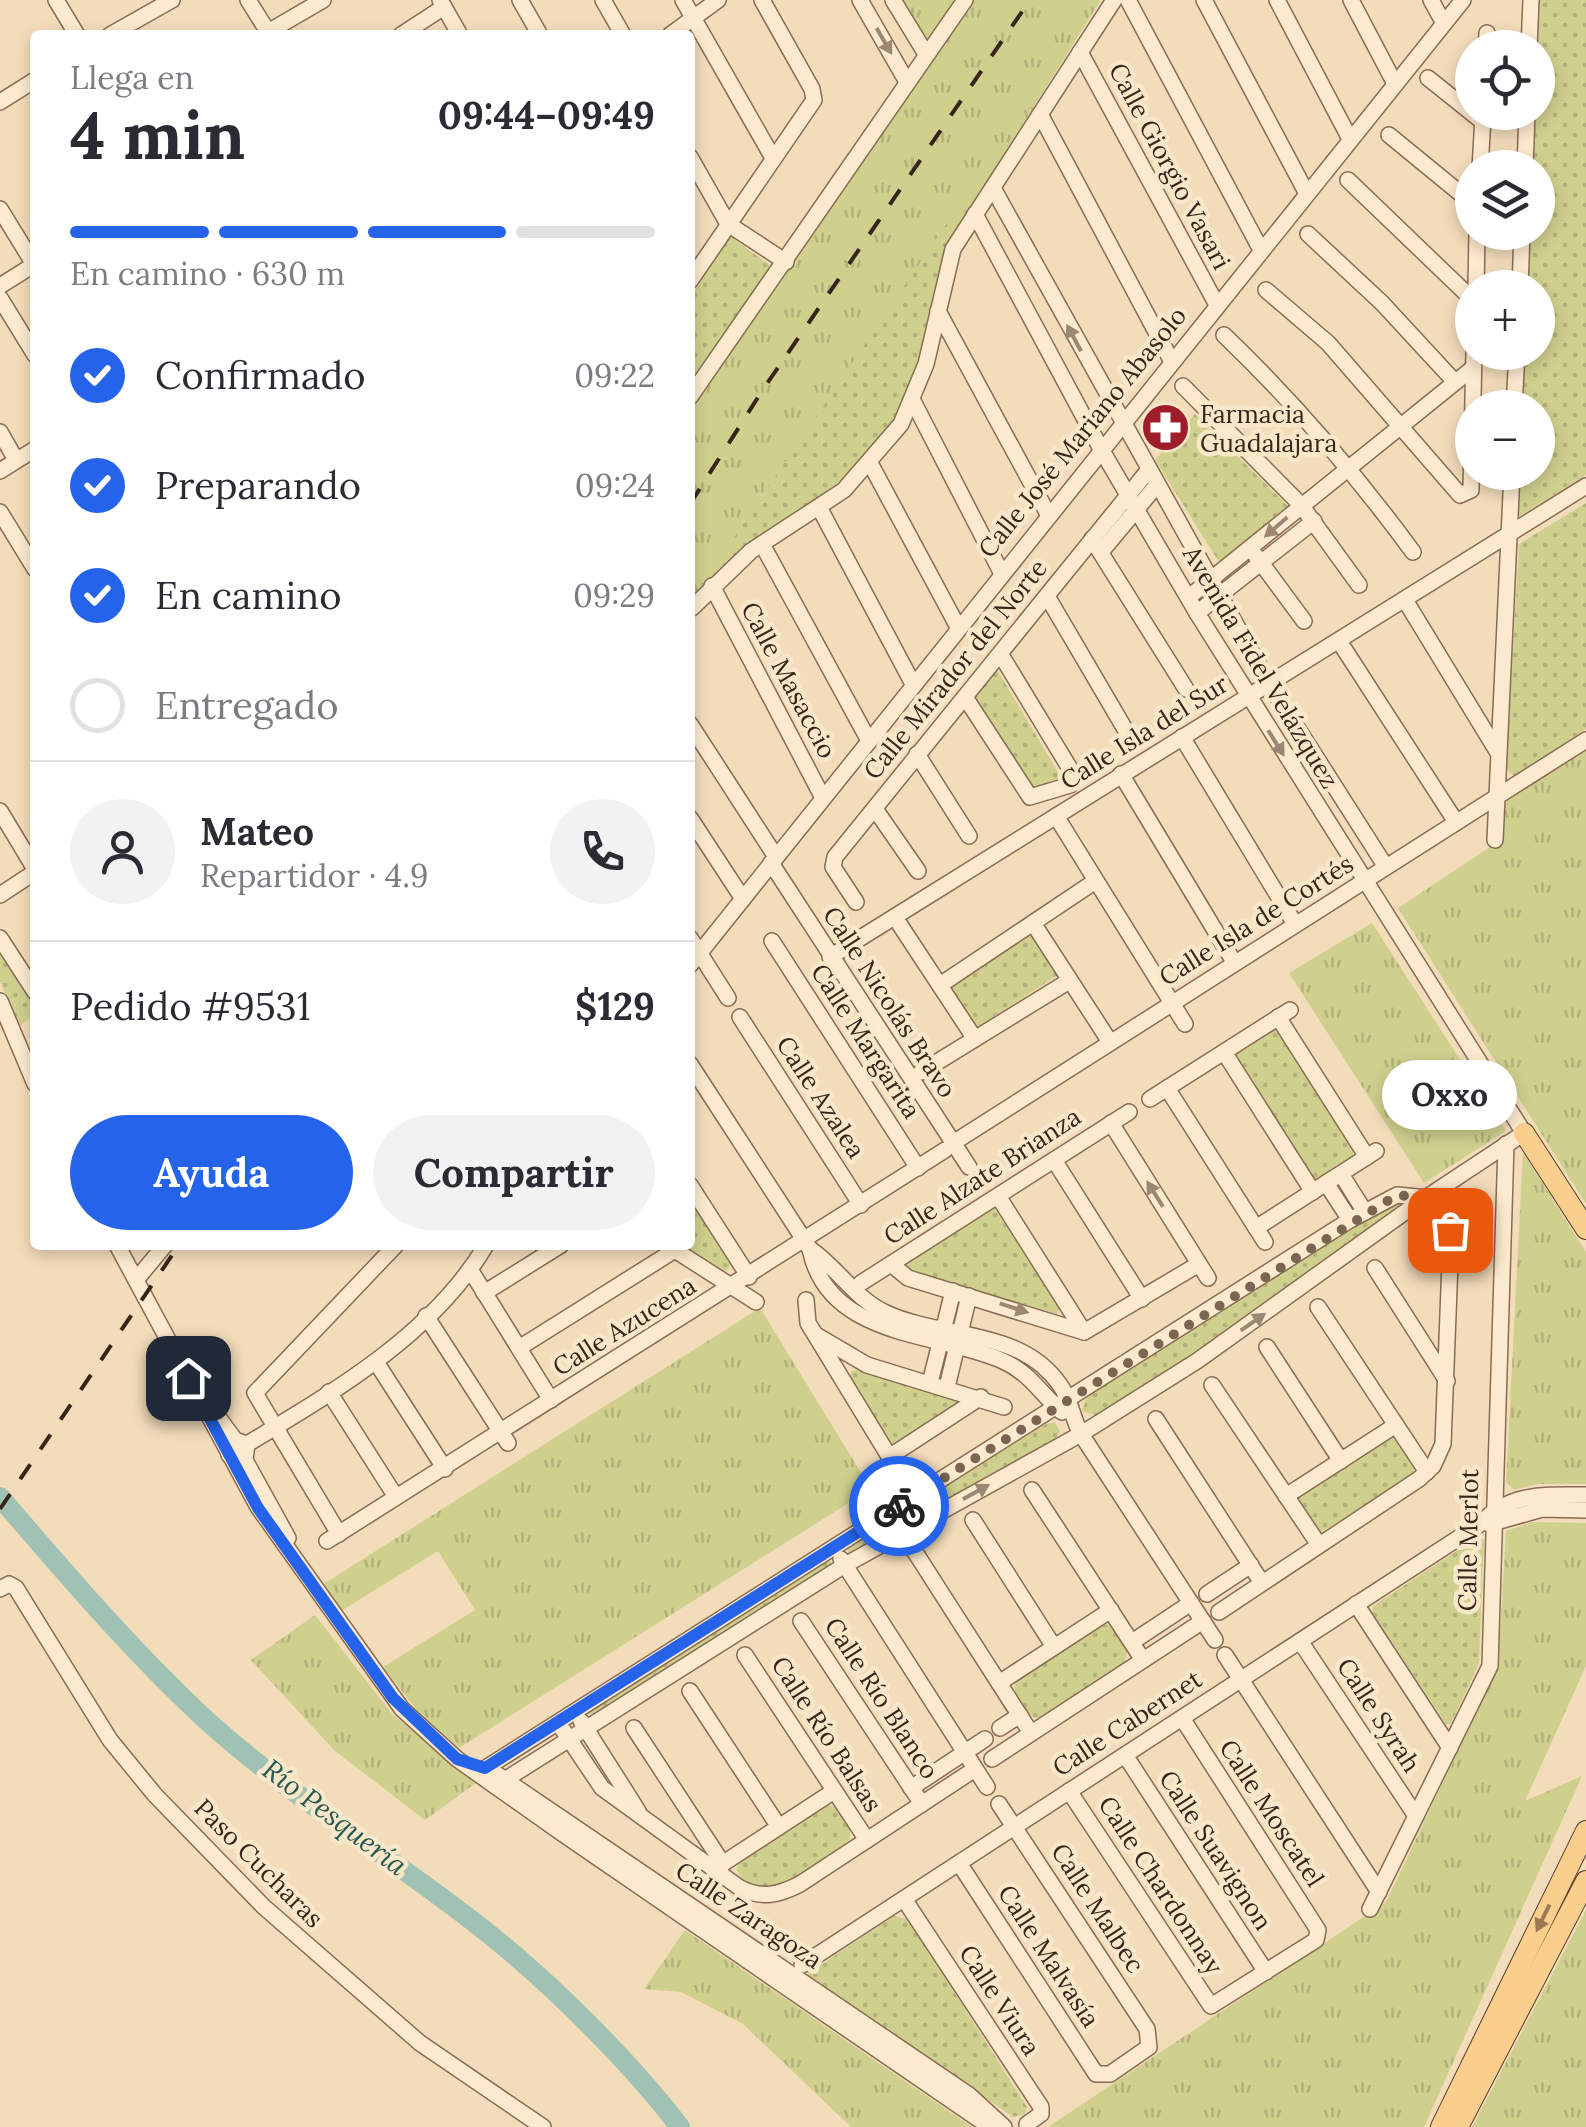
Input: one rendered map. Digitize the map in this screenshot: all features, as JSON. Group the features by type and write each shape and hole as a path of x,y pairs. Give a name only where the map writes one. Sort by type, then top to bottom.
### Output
{"main road":[{"path":"1524,1133 1586,1228"},
{"path":"1441,2127 1586,1831"},
{"path":"1458,2127 1586,1881"}],"street":[{"path":"56,0 73,30"},
{"path":"119,30 172,0"},
{"path":"248,0 267,30"},
{"path":"275,30 323,0"},
{"path":"520,0 537,30"},
{"path":"604,0 620,30"},
{"path":"683,0 773,158"},
{"path":"677,30 718,0"},
{"path":"695,274 815,96 762,0"},
{"path":"860,0 907,82"},
{"path":"893,0 926,54"},
{"path":"695,390 964,0"},
{"path":"695,605 762,544 820,510 870,463 913,401 953,249 1114,0"},
{"path":"1128,0 1262,250"},
{"path":"1204,0 1306,192"},
{"path":"1277,0 1350,138"},
{"path":"1352,0 1394,82"},
{"path":"1431,0 1442,20"},
{"name":"Calle José Mariano Abasolo","path":"695,959 1442,20 1462,0"},
{"path":"1530,30 1531,0"},
{"path":"408,30 442,4 457,30"},
{"name":"Calle Giorgio Vasari","path":"1080,52 1217,305"},
{"path":"1428,78 1455,97"},
{"path":"0,102 30,83"},
{"path":"1040,114 1172,360"},
{"path":"1389,135 1455,189"},
{"path":"695,165 728,224 786,262"},
{"path":"1348,180 1455,284"},
{"name":"Avenida Fidel Velázquez","path":"993,188 1151,479 1268,682 1386,867"},
{"path":"0,209 30,257"},
{"name":"Avenida Fidel Velázquez","path":"975,214 1100,448 1197,613 1524,1133"},
{"path":"1308,234 1382,303 1454,382"},
{"path":"0,286 30,268"},
{"path":"1266,290 1328,342 1401,423 1455,493 1464,495 1471,490 1473,370"},
{"path":"0,298 30,348"},
{"path":"938,311 1048,514"},
{"path":"1224,335 1289,397 1350,465 1413,552"},
{"path":"1188,597 1212,582 1464,370"},
{"path":"1183,386 1301,505 1359,585"},
{"path":"913,401 1002,572"},
{"path":"0,432 12,453"},
{"path":"0,470 30,452"},
{"path":"870,463 958,627"},
{"name":"Calle Mirador del Norte","path":"1096,545 1128,494 1151,479"},
{"name":"Calle Mirador del Norte","path":"856,902 832,863 1046,596 1136,508 1151,479"},
{"name":"Calle Isla del Sur","path":"830,957 1586,486"},
{"path":"1495,840 1511,490"},
{"path":"820,510 913,684"},
{"path":"0,512 30,562"},
{"path":"1197,613 1314,521"},
{"path":"762,544 868,739"},
{"path":"1096,545 1186,690"},
{"path":"1250,548 1304,621"},
{"name":"Calle Masaccio","path":"712,586 822,796"},
{"path":"1046,596 1129,736"},
{"path":"1405,600 1498,751"},
{"path":"1340,641 1456,822"},
{"path":"965,697 1032,798 1066,788 1073,779 1001,655"},
{"name":"Calle Nicolás Bravo","path":"695,732 949,1147 969,1167"},
{"path":"1182,737 1296,924"},
{"name":"Calle Isla de Cortés","path":"949,1147 1586,740"},
{"path":"917,754 969,836"},
{"path":"1121,774 1234,962"},
{"path":"875,809 918,871"},
{"path":"0,811 30,862"},
{"path":"1056,816 1185,1024"},
{"path":"695,826 743,899"},
{"path":"0,895 30,874"},
{"path":"940,984 1094,882"},
{"path":"1033,923 1110,1042"},
{"path":"900,925 975,1039"},
{"path":"0,938 30,984"},
{"name":"Calle Margarita","path":"772,940 918,1168"},
{"path":"695,959 728,998"},
{"path":"921,1072 1069,981"},
{"path":"0,1001 30,1072"},
{"path":"1150,1098 1284,1014 1372,1154 1320,1188 1261,1235 1167,1088"},
{"name":"Calle Azalea","path":"740,1017 861,1205"},
{"path":"1224,1052 1320,1188 1358,1216"},
{"path":"695,1072 808,1245 814,1268 852,1310 890,1330 950,1339 1016,1358 1033,1379 1061,1401 1215,1640"},
{"name":"Calle Alzate Brianza","path":"861,1283 1129,1112"},
{"path":"891,1264 908,1278 1084,1332 1203,1271 1111,1124"},
{"path":"500,1782 845,1565 1197,1361 1412,1206 1524,1133"},
{"name":"Calle Merlot","path":"1370,1910 1490,1666 1489,1519 1506,1144"},
{"name":"Calle Azucena","path":"274,1428 333,1538 396,1497 505,1438 552,1400 749,1277 808,1245 949,1147"},
{"path":"1054,1160 1142,1299"},
{"path":"1340,1174 1358,1216"},
{"path":"695,1193 749,1277"},
{"path":"481,1771 1358,1216 1397,1195 1428,1198 1450,1230 1444,1444 1427,1472 1219,1612"},
{"path":"998,1196 1084,1332"},
{"path":"1412,1206 1451,1267"},
{"name":"Calle Zaragoza","path":"120,1250 229,1455 302,1574 402,1709 457,1759 500,1782 781,1975 969,2095 1004,2127"},
{"path":"136,1280 161,1250"},
{"path":"274,1428 256,1390 391,1250"},
{"path":"229,1455 376,1362 471,1271 483,1250"},
{"path":"484,1293 554,1250"},
{"path":"519,1348 668,1250"},
{"path":"674,1250 756,1302"},
{"path":"1375,1268 1447,1381"},
{"path":"471,1271 552,1400"},
{"path":"950,1339 952,1291"},
{"path":"938,1385 950,1339 969,1296"},
{"path":"806,1300 806,1317 894,1464 982,1398"},
{"path":"1318,1307 1427,1472"},
{"path":"426,1316 505,1438"},
{"path":"816,1335 867,1365 1004,1407"},
{"path":"1267,1347 1340,1461"},
{"path":"376,1362 446,1469"},
{"path":"1212,1385 1318,1545"},
{"path":"330,1392 396,1497"},
{"path":"202,1405 219,1415 235,1440 248,1444"},
{"path":"1156,1419 1262,1583"},
{"path":"1286,1496 1396,1425"},
{"path":"248,1444 244,1460 296,1553 302,1574"},
{"path":"1032,1490 1143,1660"},
{"name":"Calle Cabernet","path":"802,1965 1525,1496 1586,1495"},
{"name":"Calle Cabernet","path":"1489,1519 1532,1511 1586,1510"},
{"path":"973,1520 1054,1648"},
{"path":"834,1548 987,1787"},
{"path":"915,1552 1031,1733"},
{"path":"1206,1594 1250,1565"},
{"name":"Paso Cucharas","path":"0,1589 9,1584 16,1588 84,1702 155,1795 264,1906 420,2043 543,2127"},
{"path":"1132,1642 1191,1603"},
{"path":"1356,1604 1450,1748"},
{"path":"999,1683 1110,1610"},
{"name":"Calle Río Blanco","path":"802,1620 922,1804"},
{"path":"992,1758 1203,1621"},
{"name":"Calle Syrah","path":"1300,1640 1416,1816"},
{"path":"1225,1655 1379,1892"},
{"name":"Calle Río Balsas","path":"745,1656 866,1840"},
{"path":"690,1691 779,1827"},
{"path":"575,1712 643,1819"},
{"path":"1000,1728 1020,1715"},
{"name":"Calle Moscatel","path":"1182,1718 1320,1935 1266,1972"},
{"path":"558,1722 602,1788 719,1867 748,1892 773,1895 800,1884 975,1768"},
{"path":"634,1728 719,1867"},
{"path":"911,1788 985,1738"},
{"name":"Calle Suavignon","path":"1125,1754 1266,1972"},
{"path":"526,1764 522,1779 526,1793"},
{"name":"Calle Zaragoza","path":"500,1782 526,1793 990,2127"},
{"path":"719,1867 834,1791"},
{"name":"Calle Chardonnay","path":"1069,1791 1211,2006 1266,1972"},
{"name":"Calle Malbec","path":"999,1804 1152,2041 1134,2058 1099,2076"},
{"name":"Calle Malvasía","path":"959,1863 1099,2076"},
{"name":"Calle Viura","path":"904,1899 1040,2107 1041,2114 1027,2124"}],"green space":[{"path":"902,0 957,0 927,44"},
{"path":"973,0 1101,0 958,227 949,221 695,596 695,404"},
{"path":"1540,0 1586,0 1586,475 1516,518 1517,490 1555,490 1555,390 1522,390 1523,370 1555,370 1555,270 1528,270 1528,250 1555,250 1555,150 1534,150 1535,130 1555,130 1555,30 1539,30"},
{"path":"949,220 958,227 940,271 918,365 901,411 888,433 854,470 752,542 700,588"},
{"path":"729,235 772,267 695,374 695,285"},
{"path":"1195,414 1289,507 1221,565 1155,460"},
{"path":"1586,503 1586,729 1514,776 1506,769 1519,544"},
{"path":"996,668 1061,777 1032,792 972,699"},
{"path":"1586,749 1586,1204 1398,908 1502,839 1503,802"},
{"path":"1372,923 1506,1131 1424,1183 1289,973"},
{"path":"1031,932 1058,975 974,1029 948,990"},
{"path":"0,954 30,1000 30,1018 19,1026 0,981"},
{"path":"1273,1029 1280,1032 1354,1149 1352,1159 1316,1181 1235,1058 1237,1052"},
{"path":"1523,1152 1586,1252 1586,1484 1538,1484 1514,1490 1506,1482"},
{"path":"1399,1199 1401,1205 1176,1365 1096,1415 1082,1411 1087,1396"},
{"path":"993,1206 1060,1308 1057,1314 907,1270 908,1260"},
{"path":"695,1209 731,1263 726,1273 687,1250 695,1250"},
{"path":"760,1308 871,1489 459,1748 416,1709 383,1667 475,1610 438,1551 341,1611 322,1585"},
{"path":"858,1368 957,1400 957,1406 893,1446 850,1382 851,1372"},
{"path":"1055,1422 1060,1432 1055,1439 848,1553 848,1548"},
{"path":"1390,1437 1397,1439 1415,1467 1412,1476 1320,1533 1298,1500 1300,1496"},
{"path":"1531,1522 1586,1523 1586,1666 1525,1801 1582,1776 1424,2127 1048,2127 1386,1902 1498,1667 1506,1531"},
{"path":"1478,1537 1484,1540 1479,1663 1451,1724 1446,1724 1372,1612 1373,1606"},
{"path":"828,1560 833,1564 592,1715 588,1713"},
{"path":"315,1615 392,1714 476,1783 425,1820 335,1751 251,1660"},
{"path":"1110,1624 1128,1650 1124,1664 1041,1719 1029,1716 1015,1695 1015,1682 1100,1626"},
{"path":"827,1804 837,1808 851,1828 849,1840 808,1871 776,1887 761,1888 747,1883 736,1869 739,1862"},
{"path":"1586,1910 1586,2127 1472,2127"},
{"path":"894,1916 908,1919 1027,2107 1025,2114 1013,2117 807,1974"},
{"path":"685,1930 972,2127 851,2127 743,2024 681,1992 644,1989"}],"waterway":[{"name":"Río Pesquería","path":"0,1497 125,1639 205,1719 274,1776 514,1954 615,2051 680,2127"}],"railway":[{"path":"695,496 764,388 1030,0"},
{"path":"0,1509 176,1250"}],"way so far":[{"path":"899,1506 1350,1220 1397,1195 1416,1193 1428,1198 1450,1230"}],"place":[{"name":"Farmacia Guadalajara","path":"1165,428"},
{"name":"Oxxo","path":"1450,1230"}],"route":[{"path":"188,1378 258,1508 393,1698 457,1759 485,1768 899,1506"}]}
